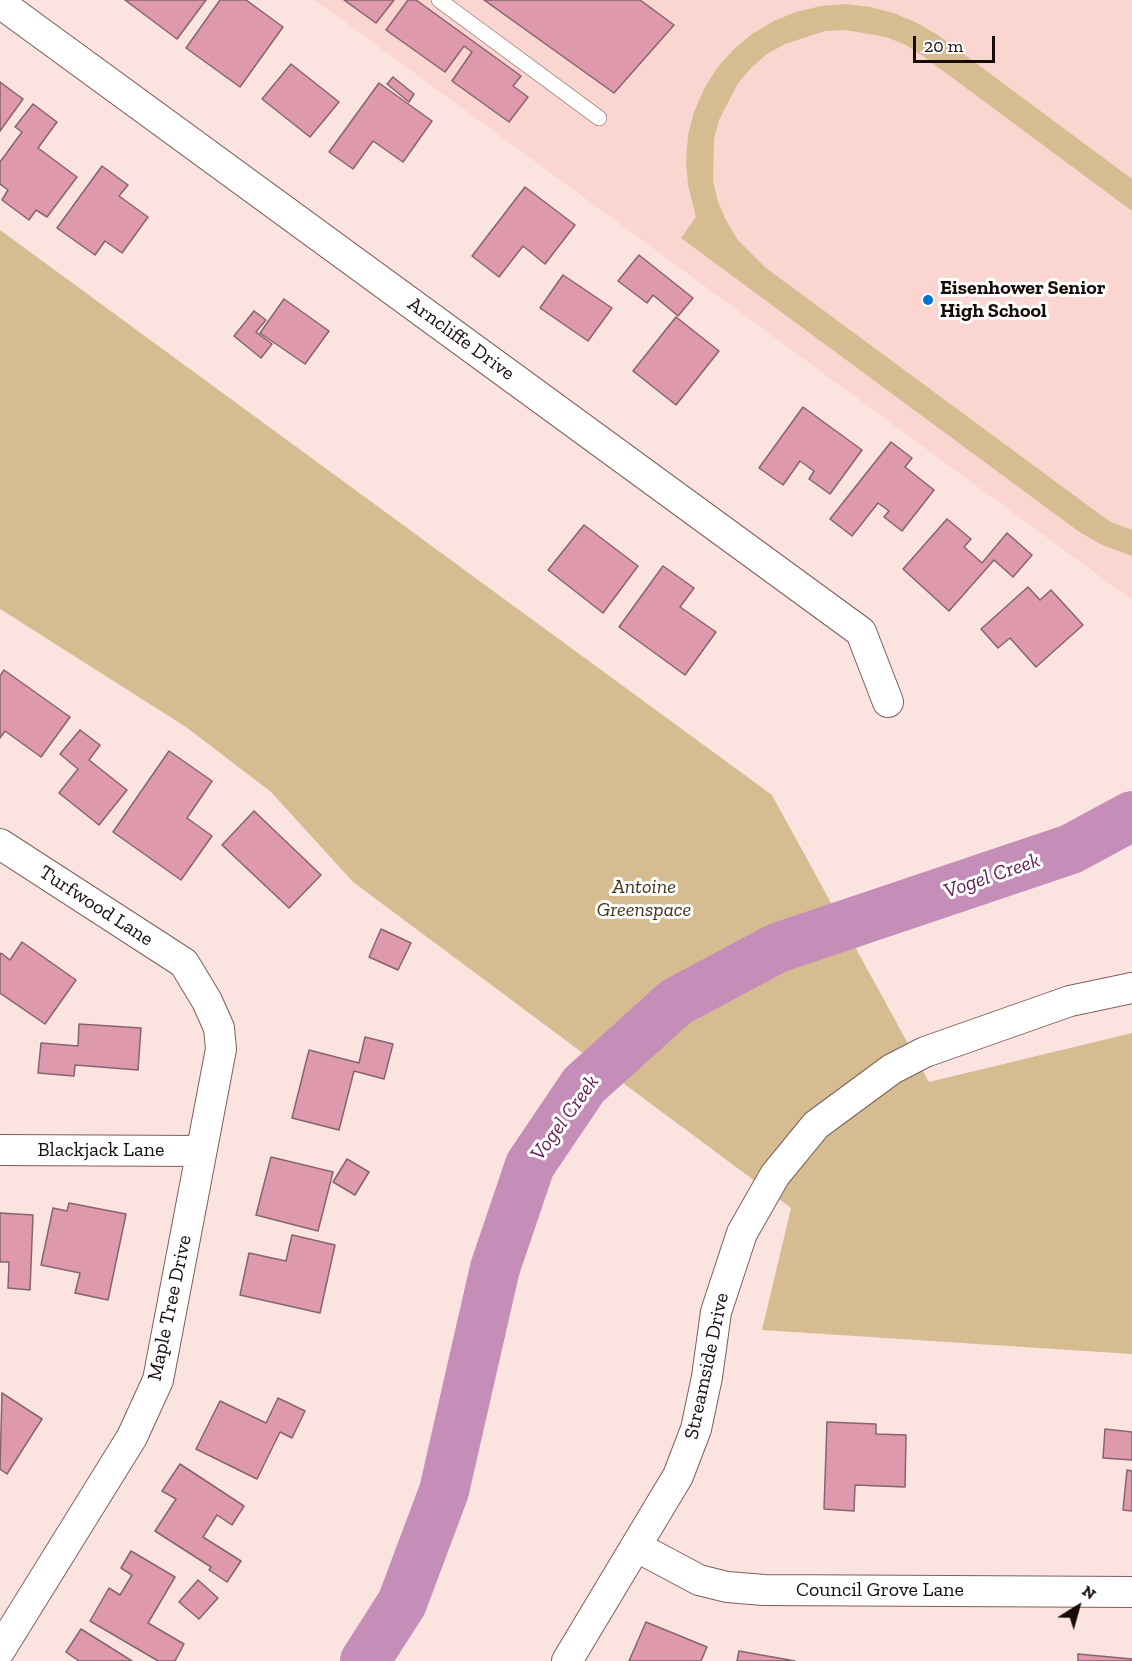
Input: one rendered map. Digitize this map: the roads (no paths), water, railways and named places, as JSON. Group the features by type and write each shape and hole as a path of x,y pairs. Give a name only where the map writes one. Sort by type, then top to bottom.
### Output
{"street":[{"name":"Arncliffe Drive","path":"0,3 861,632 888,702"},
{"name":"Turfwood Lane","path":"0,844 184,963 189,970"},
{"name":"Maple Tree Drive","path":"3,1641 132,1437 158,1380 221,1049 219,1028 189,970"},
{"name":"Streamside Drive","path":"567,1661 678,1476 696,1429 707,1377 716,1312 742,1233 775,1175 816,1125 892,1069 925,1053 1070,1001 1132,988"},
{"name":"Blackjack Lane","path":"0,1150 201,1151"},
{"name":"Council Grove Lane","path":"637,1547 699,1580 727,1587 764,1590 1132,1592"}],"lane":[{"path":"439,0 599,118"}],"waterway":[{"name":"Vogel Creek","path":"365,1661 402,1603 444,1491 495,1268 530,1165 584,1085 676,1002 777,948 1071,849 1132,816"}],"place":[{"name":"Eisenhower Senior High School","path":"928,300"}],"park label":[{"name":"Antoine Greenspace","path":"644,898"}]}
